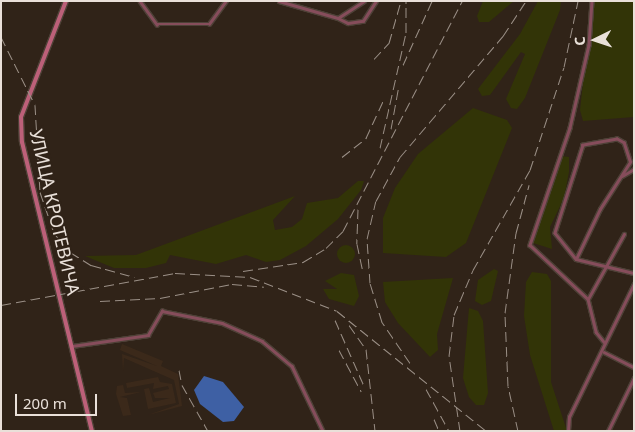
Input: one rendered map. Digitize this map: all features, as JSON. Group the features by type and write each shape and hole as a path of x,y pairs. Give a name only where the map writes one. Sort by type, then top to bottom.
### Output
{"street":[{"name":"УЛИЦА КРОТЕВИЧА","path":"66,1 21,116 22,142 92,431"},
{"path":"140,1 157,24 209,24 226,1"},
{"path":"279,1 338,18 348,24 363,22 376,1"},
{"path":"338,18 364,1"},
{"path":"592,1 589,45 570,128 530,242 588,299 596,332 605,343"},
{"path":"576,258 620,176 630,162 624,143 617,139 583,145 555,233 576,258 608,268 634,272"},
{"path":"620,176 634,169"},
{"path":"588,299 608,268 624,234"},
{"path":"568,431 569,417 603,352 605,343 634,284"},
{"path":"72,346 148,335 162,311 222,323 262,341 292,366 323,431"},
{"path":"603,352 634,367"},
{"path":"608,431 634,378"}],"shaded area":[{"path":"483,1 514,1 489,22 479,22 477,16"},
{"path":"538,1 561,1 560,10 525,98 517,109 511,108 506,99 525,54 521,52 490,95 482,96 478,89 520,34"},
{"path":"592,1 634,1 634,117 583,121 580,110"},
{"path":"473,108 507,120 512,128 466,243 446,257 383,253 383,218 395,188 418,154"},
{"path":"560,156 569,157 569,172 564,198 550,227 552,249 530,242"},
{"path":"358,181 364,181 361,190 338,219 306,246 280,260 266,262 246,255 216,264 170,255 166,263 146,268 114,268 85,256 136,255 295,196 273,220 275,230 292,227 302,219 307,203 338,198"},
{"path":"342,245 350,245 355,250 353,261 342,263 337,258 337,250"},
{"path":"494,269 498,271 491,301 482,305 475,301 478,280"},
{"path":"532,272 547,274 551,281 551,382 567,431 554,431 530,355 524,316 526,282"},
{"path":"341,273 354,275 359,296 354,306 329,299 323,289 337,289 325,281"},
{"path":"453,278 437,334 438,350 430,357 398,323 385,302 383,282"},
{"path":"469,308 478,311 483,321 488,393 484,405 476,405 469,397 463,378"},
{"path":"122,344 163,361 161,366 178,374 182,406 148,415 179,404 174,380 124,358 123,371 122,354 157,366 120,350"},
{"path":"158,377 160,382 172,384 176,403 148,409 144,389 149,388 153,402 170,398 155,398 153,393 169,389 168,386 153,389 154,383 127,388 126,383"},
{"path":"123,385 125,393 141,392 120,397 127,398 131,415 123,416 116,394 117,386"}],"water":[{"path":"204,376 223,382 244,407 234,421 223,422 200,404 194,390"}],"railway":[{"path":"374,59 389,43 401,1"},
{"path":"380,148 406,33 406,1"},
{"path":"403,65 432,1"},
{"path":"243,271 303,262 326,248 343,231 462,1"},
{"path":"410,363 382,322 370,283 367,239 376,201 400,157 503,36 526,1"},
{"path":"460,431 449,356 454,315 473,270 530,170 564,67 578,1"},
{"path":"1,37 35,105 40,192 54,233 70,252 91,265 134,277"},
{"path":"391,129 399,85"},
{"path":"342,157 366,138 384,99"},
{"path":"518,431 508,386 505,313 516,233 529,185"},
{"path":"358,209 357,244 363,273"},
{"path":"1,305 175,273 250,277 337,311 486,431"},
{"path":"100,301 160,298 232,284 264,287"},
{"path":"335,320 365,388"},
{"path":"349,325 366,349 375,431"},
{"path":"339,350 361,391"},
{"path":"179,370 182,385 208,431"},
{"path":"426,389 449,431"},
{"path":"434,419 439,431"}]}
